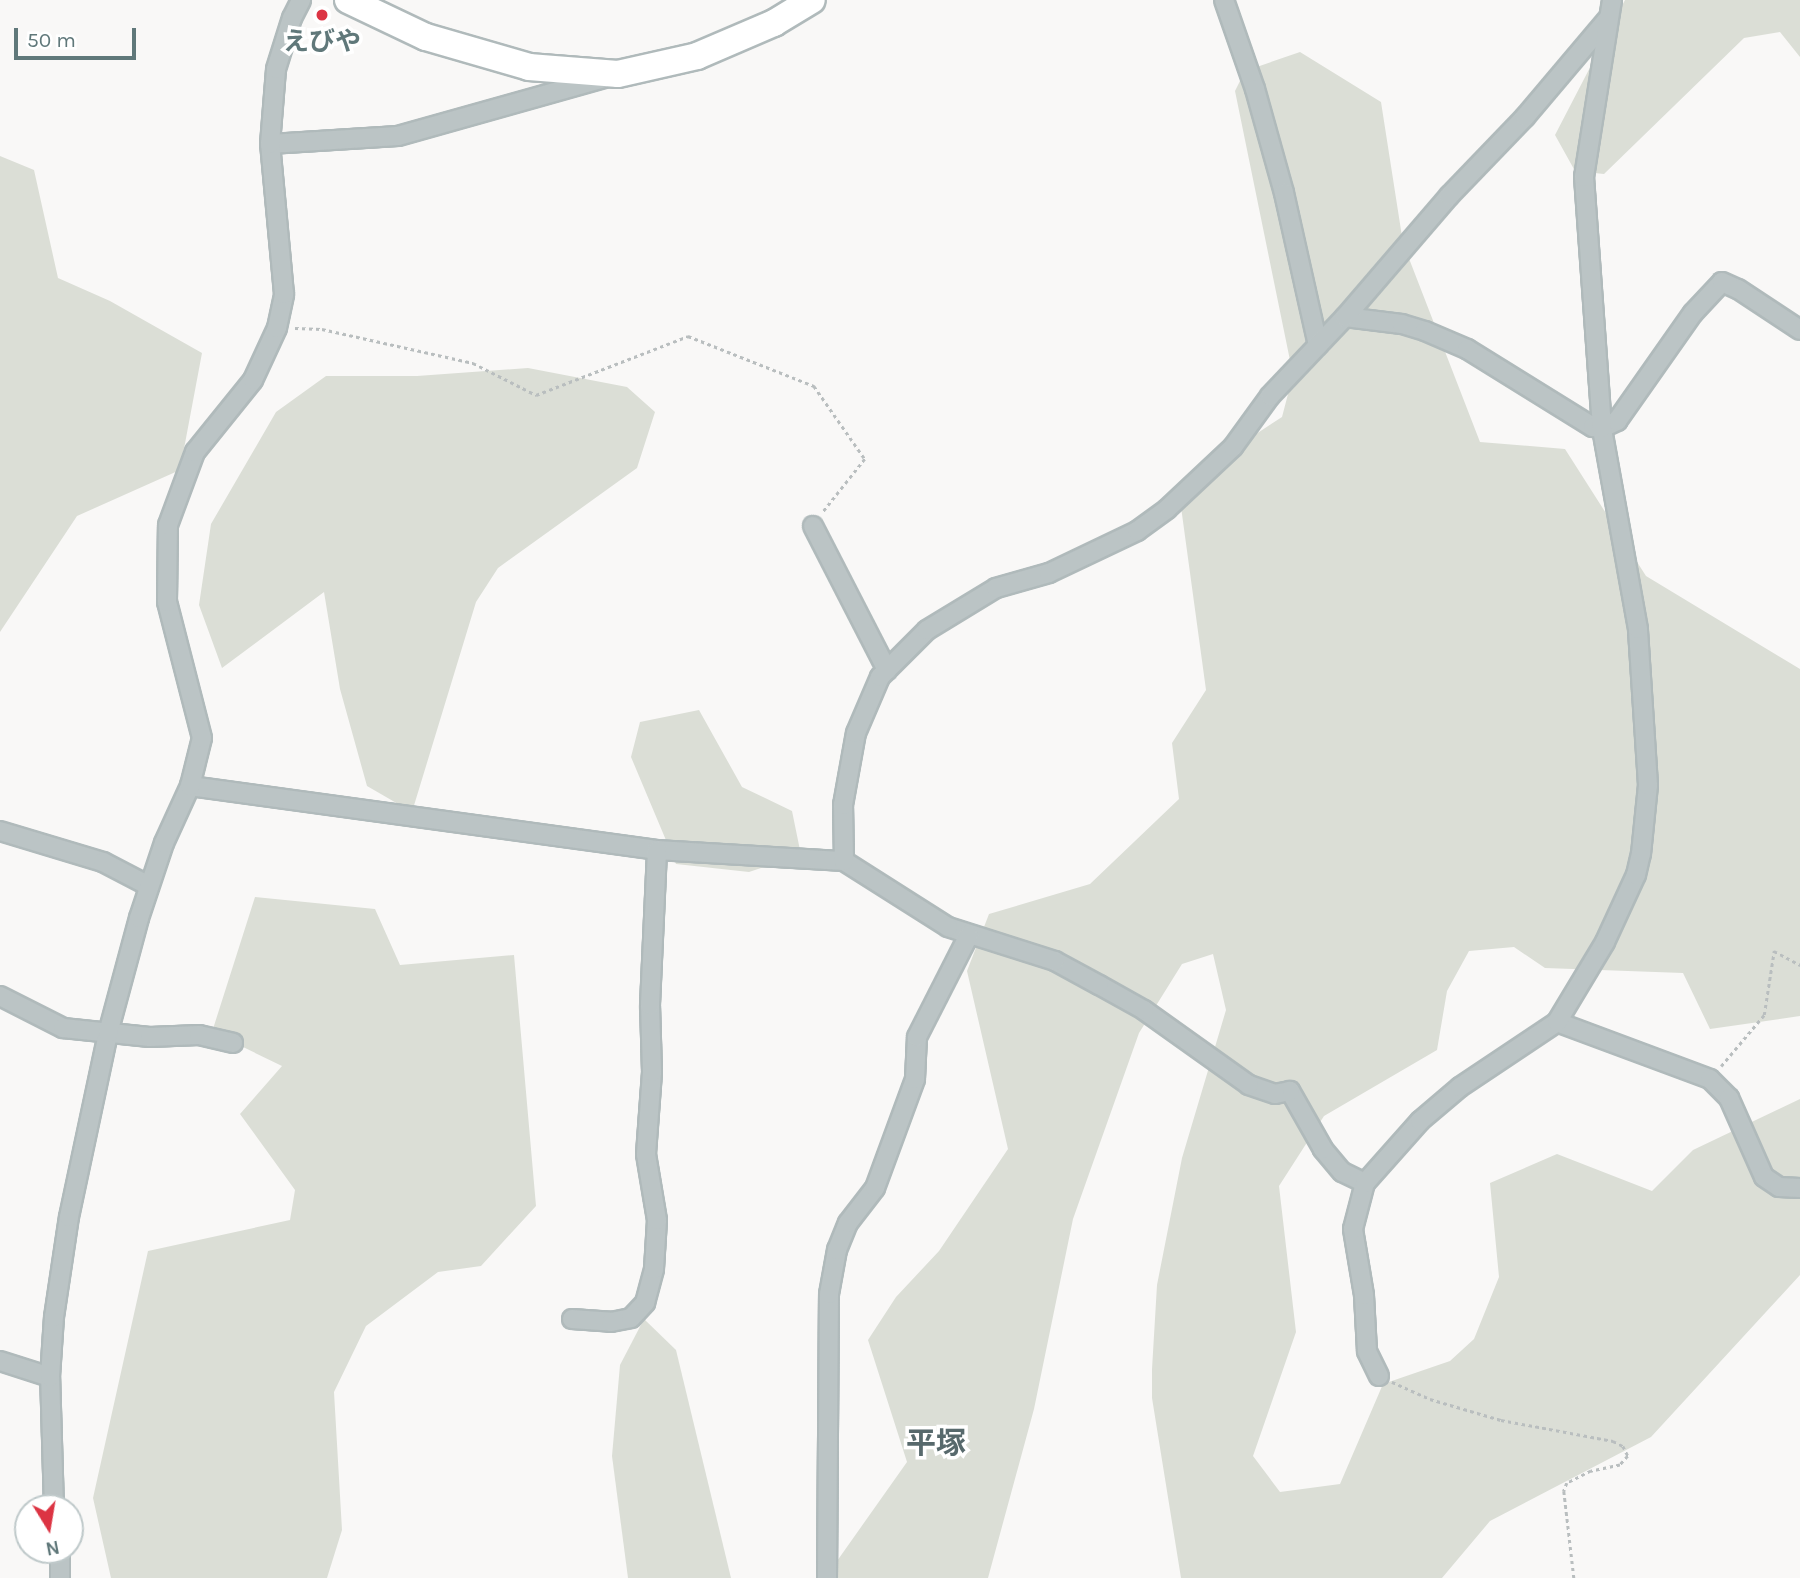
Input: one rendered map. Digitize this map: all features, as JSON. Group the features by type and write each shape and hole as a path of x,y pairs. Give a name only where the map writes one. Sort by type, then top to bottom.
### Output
{"street":[{"path":"54,1494 50,1377 54,1317 69,1217 108,1033 149,886 164,843 190,786 202,738 167,602 168,525 195,452 253,380 278,328 284,294 270,144 276,69 292,18 301,0"},
{"path":"348,0 426,37 529,67 618,74"},
{"path":"270,144 398,136 618,74 697,56 774,23 812,0"},
{"path":"1224,0 1255,89 1318,345"},
{"path":"1379,1376 1367,1351 1364,1294 1353,1229 1365,1183 1420,1121 1460,1087 1557,1022 1605,942 1636,875 1641,854 1648,785 1638,629 1602,428 1584,177 1612,0"},
{"path":"844,861 843,805 856,733 880,677 927,630 996,588 1049,573 1137,531 1167,509 1233,447 1270,396 1345,317 1449,196 1525,117 1607,20"},
{"path":"1345,317 1402,324 1436,335 1504,369 1592,427 1602,428 1617,422 1693,313 1722,282 1738,289 1800,330"},
{"path":"813,526 887,670"},
{"path":"190,786 657,850 844,861 948,927 1055,961 1144,1010 1249,1085 1275,1094 1290,1091 1323,1149 1342,1172 1365,1183"},
{"path":"0,831 103,862 149,886"},
{"path":"572,1319 611,1322 631,1318 645,1303 654,1269 657,1220 646,1154 652,1072 650,1005 657,850"},
{"path":"827,1578 828,1305 837,1250 848,1223 875,1188 915,1079 917,1037 969,935"},
{"path":"0,996 63,1028 150,1037 199,1035 233,1043"},
{"path":"1557,1022 1710,1079 1729,1098 1764,1177 1779,1187 1800,1188"},
{"path":"0,1361 50,1377"}],"path":[{"path":"278,328 321,328 473,363 536,395 688,336 814,386 865,459 813,526"},
{"path":"1710,1079 1764,1015 1774,951 1800,965"},
{"path":"1379,1376 1430,1399 1501,1420 1613,1441 1623,1446 1628,1456 1620,1465 1591,1471 1567,1483 1564,1491 1574,1578"}],"shaded area":[{"path":"1625,0 1800,0 1800,57 1780,32 1744,38 1604,174 1575,171 1555,135"},
{"path":"1300,52 1381,102 1403,243 1480,442 1565,449 1646,576 1800,669 1800,1016 1710,1029 1683,973 1545,968 1514,947 1469,951 1447,991 1437,1050 1324,1116 1279,1186 1296,1332 1253,1456 1280,1492 1340,1484 1383,1384 1450,1361 1474,1339 1499,1277 1490,1183 1557,1154 1652,1191 1693,1150 1800,1099 1800,1275 1651,1437 1490,1521 1442,1578 1181,1578 1152,1398 1152,1369 1157,1285 1182,1158 1226,1010 1213,954 1182,964 1139,1033 1073,1219 1034,1409 988,1578 825,1578 907,1462 868,1340 896,1297 939,1251 1008,1149 967,971 989,914 1090,884 1179,799 1172,743 1206,690 1178,485 1282,417 1293,375 1235,91 1245,71"},
{"path":"0,156 34,170 58,278 110,301 202,353 180,470 77,516 0,632"},
{"path":"528,368 627,387 655,412 637,468 498,568 476,602 412,812 367,786 340,689 324,592 222,668 199,605 211,524 276,412 326,376 417,376"},
{"path":"699,710 742,787 792,811 801,855 749,872 676,864 631,757 640,722"},
{"path":"255,897 375,909 400,965 514,955 536,1206 481,1266 438,1272 366,1326 334,1392 342,1530 327,1578 111,1578 93,1498 148,1251 290,1220 295,1190 240,1114 282,1066 212,1032"},
{"path":"644,1319 676,1350 731,1578 628,1578 612,1456 620,1365"}],"place":[{"name":"えびや","path":"322,15"}],"district":[{"name":"平塚","path":"936,1443"}]}
